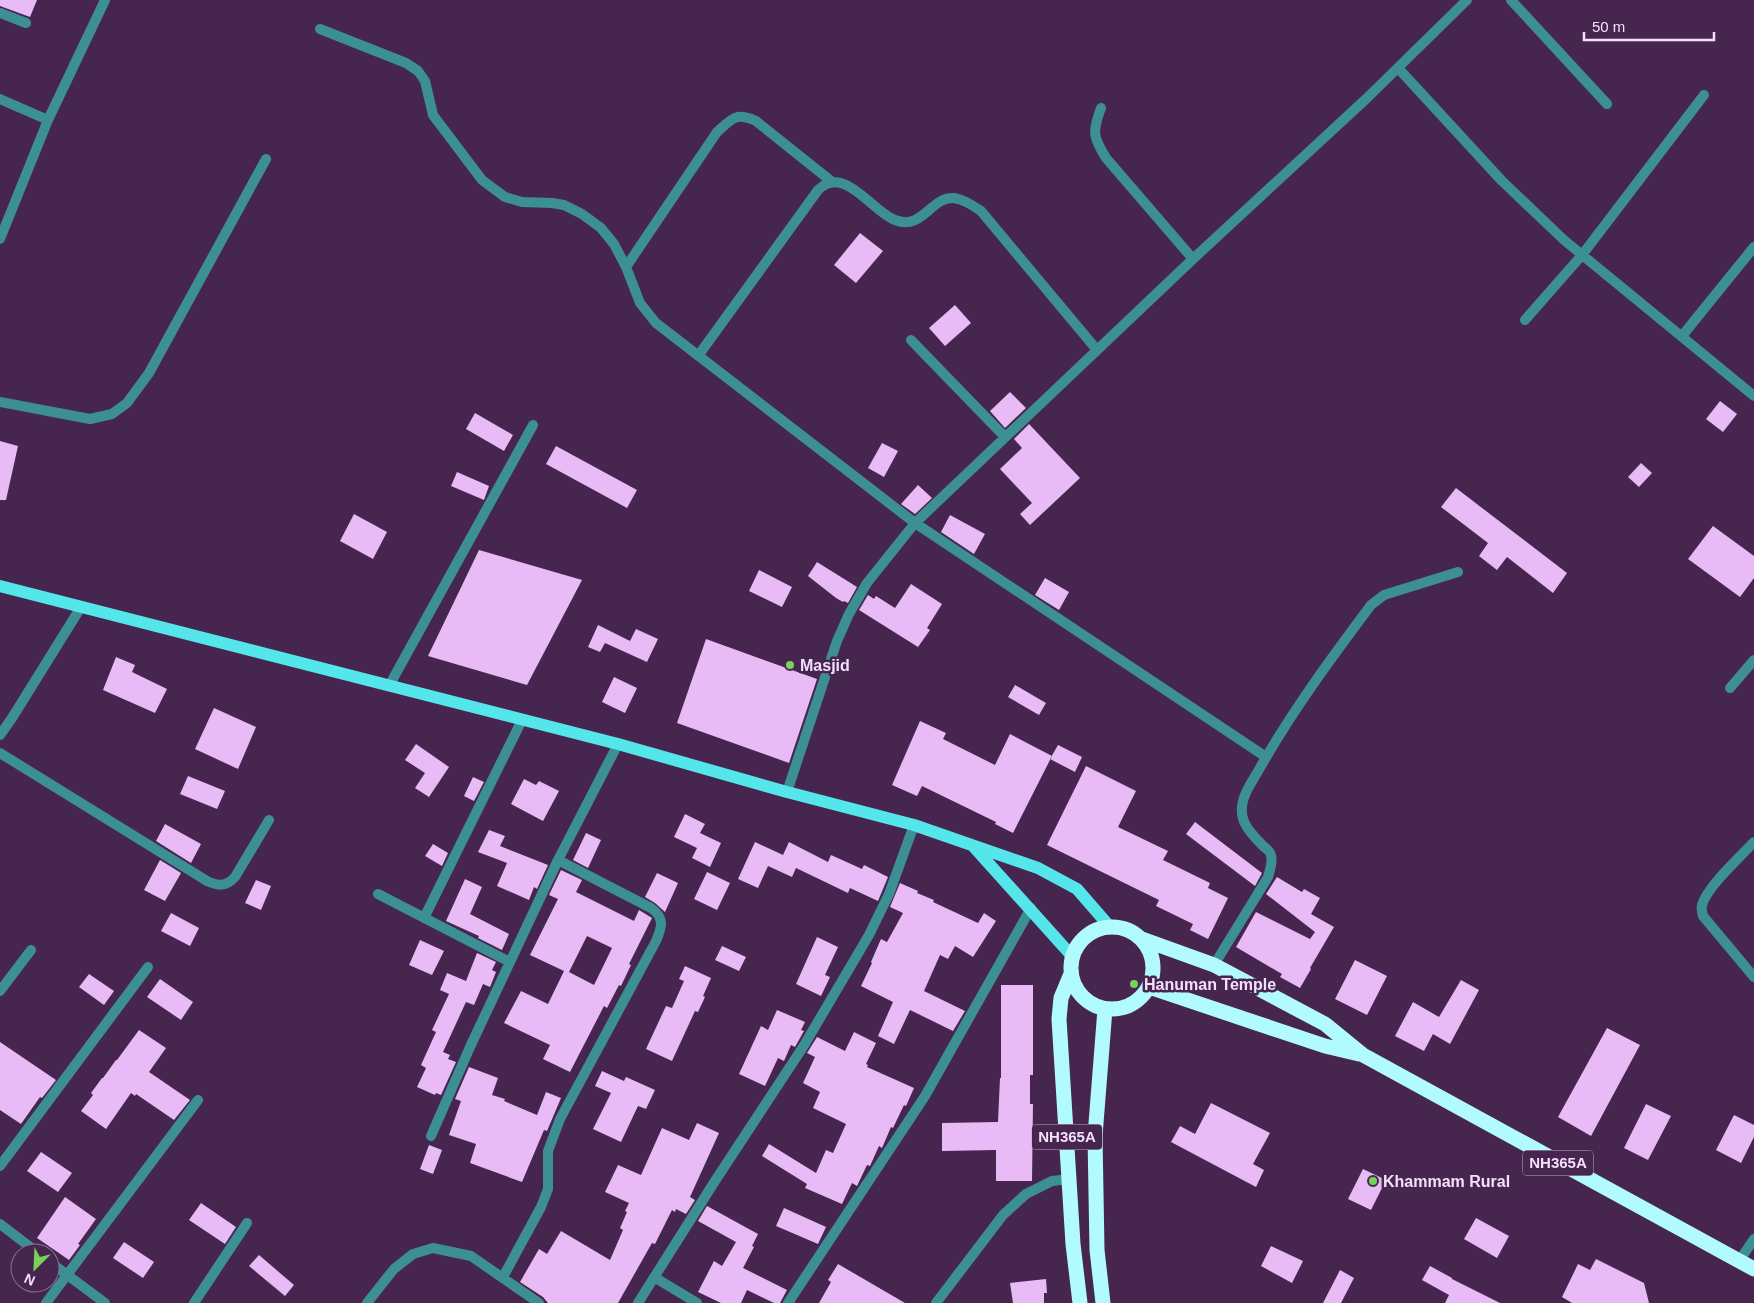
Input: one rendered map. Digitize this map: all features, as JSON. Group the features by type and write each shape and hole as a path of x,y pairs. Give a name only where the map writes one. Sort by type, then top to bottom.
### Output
{"highway":[{"name":"NH365A","path":"1110,927 1128,930 1142,940 1214,965 1325,1024 1363,1054 1754,1269"},
{"path":"1072,956 1080,941 1094,931 1110,927"},
{"path":"1071,974 1077,990 1089,1002 1105,1009 1122,1008 1138,1000 1148,987 1153,971 1151,954 1142,940"},
{"name":"NH365A","path":"1072,956 1071,974 1061,998 1059,1019 1073,1244 1080,1303"},
{"name":"NH365A","path":"1148,987 1325,1046 1363,1054"},
{"name":"NH365A","path":"1103,1303 1097,1250 1095,1136 1105,1009"}],"main road":[{"path":"0,586 618,744 787,792 914,825 1038,868 1077,889 1110,927"},
{"path":"971,844 1072,956"}],"street":[{"path":"0,239 48,120 105,0"},
{"path":"787,792 837,641 849,614 867,583 915,523 1193,259 1398,68 1467,0"},
{"path":"1511,0 1607,104"},
{"path":"0,12 26,24"},
{"path":"320,29 398,59 418,71 425,81 433,114 482,180 505,197 522,202 564,205 582,214 600,228 614,244 626,266 640,303 656,323 915,523 1266,757"},
{"path":"1398,68 1502,181 1564,240 1754,396"},
{"path":"1525,320 1582,254 1704,95"},
{"path":"0,99 48,120"},
{"path":"1102,108 1095,125 1095,136 1099,147 1106,158 1193,259"},
{"path":"626,266 717,132 736,117 745,116 756,122 831,181"},
{"path":"0,402 90,418 112,414 127,403 149,373 266,160"},
{"path":"698,356 818,190 824,184 831,181 839,182 851,188 893,220 903,222 917,219 944,200 952,198 966,202 981,211 1097,350"},
{"path":"1682,336 1754,247"},
{"path":"911,340 1005,437"},
{"path":"389,686 533,425"},
{"path":"1214,965 1268,877 1271,866 1270,853 1244,823 1242,814 1245,794 1266,757 1299,706 1371,605 1384,595 1458,572"},
{"path":"0,734 12,718 81,607"},
{"path":"1730,688 1754,660"},
{"path":"424,918 522,720"},
{"path":"431,1136 470,1047 558,860 618,744"},
{"path":"0,753 207,882 215,885 223,886 230,883 235,877 269,820"},
{"path":"638,1303 803,1047 869,935 889,894 914,825"},
{"path":"1754,842 1709,892 1701,907 1703,916 1754,977"},
{"path":"502,1277 541,1207 548,1189 548,1151 560,1119 611,1027 662,927 661,918 652,908 558,860"},
{"path":"378,894 510,962"},
{"path":"788,1303 925,1096 1030,908"},
{"path":"0,991 31,950"},
{"path":"0,1166 148,967"},
{"path":"46,1303 198,1100"},
{"path":"936,1303 1003,1215 1026,1194 1052,1181 1069,1179"},
{"path":"194,1303 247,1223"},
{"path":"0,1224 25,1243"},
{"path":"1739,1261 1754,1239"},
{"path":"368,1303 394,1269 413,1254 433,1248 471,1256 539,1303"},
{"path":"60,1269 105,1303"},
{"path":"654,1277 698,1303"}],"building":[{"path":"0,0 37,0 30,17 0,6"},
{"path":"860,233 883,251 856,283 834,265"},
{"path":"955,305 971,323 945,346 929,328"},
{"path":"1010,392 1026,408 1005,428 990,411"},
{"path":"1720,401 1737,414 1723,432 1706,419"},
{"path":"475,413 513,435 504,451 466,429"},
{"path":"1029,424 1080,478 1030,525 1020,514 1032,503 1000,469 1022,448 1014,439"},
{"path":"0,441 18,446 6,500 0,500"},
{"path":"882,443 898,451 884,477 868,468"},
{"path":"556,446 637,490 627,508 546,464"},
{"path":"1641,463 1652,473 1639,487 1628,477"},
{"path":"457,472 489,486 484,500 451,486"},
{"path":"918,485 932,498 915,514 901,504"},
{"path":"1456,488 1567,573 1553,593 1507,557 1497,570 1479,556 1488,543 1441,507"},
{"path":"354,514 387,532 373,559 340,541"},
{"path":"950,515 985,534 974,554 941,532"},
{"path":"1713,526 1754,556 1754,578 1740,597 1688,559"},
{"path":"479,550 582,580 527,685 428,656"},
{"path":"817,562 857,587 848,603 836,598 808,576"},
{"path":"759,570 792,587 782,607 749,591"},
{"path":"1045,578 1069,592 1059,610 1035,595"},
{"path":"911,584 942,604 927,628 930,630 918,647 859,610 868,595 874,599 876,596 895,608"},
{"path":"598,625 630,641 636,629 658,639 647,662 605,643 600,652 588,647"},
{"path":"706,639 817,679 789,763 677,723"},
{"path":"116,657 135,665 132,672 167,689 155,713 103,690"},
{"path":"614,677 637,688 625,713 602,702"},
{"path":"1015,685 1046,703 1039,715 1008,697"},
{"path":"214,708 256,727 238,769 195,749"},
{"path":"920,721 946,733 943,739 995,765 1010,734 1052,756 1013,833 995,824 996,822 922,786 917,796 892,785"},
{"path":"416,744 449,767 429,797 415,788 425,773 405,760"},
{"path":"1058,745 1082,757 1075,772 1050,759"},
{"path":"1086,766 1136,791 1118,827 1168,851 1163,860 1210,883 1208,888 1228,898 1208,939 1190,930 1193,924 1156,906 1159,900 1047,845"},
{"path":"188,776 225,791 217,809 180,794"},
{"path":"473,777 484,782 474,801 464,796"},
{"path":"524,779 536,785 539,781 559,791 543,821 511,804"},
{"path":"685,814 705,824 700,833 721,843 710,867 692,858 697,848 674,837"},
{"path":"1195,822 1262,873 1255,886 1186,834"},
{"path":"165,824 201,844 191,863 156,841"},
{"path":"489,830 505,836 500,846 548,865 537,889 534,887 529,900 497,886 507,863 478,852"},
{"path":"586,833 601,840 588,868 573,860"},
{"path":"755,842 783,855 789,842 828,862 831,855 862,869 864,865 888,877 878,901 850,888 848,893 796,868 792,877 768,866 758,888 738,879"},
{"path":"433,844 448,853 442,866 425,856"},
{"path":"160,860 181,873 165,901 144,890"},
{"path":"561,870 582,880 576,892 634,921 639,910 652,918 629,964 631,965 621,986 619,985 607,1008 604,1006 570,1072 543,1059 550,1045 504,1023 521,991 548,1004 564,971 530,955 558,899 549,895","holes":["587,936 612,948 594,985 569,972"]},
{"path":"707,872 730,883 717,910 694,899"},
{"path":"657,873 678,883 665,912 645,897"},
{"path":"1277,877 1302,892 1304,889 1320,898 1311,914 1334,927 1300,988 1280,977 1282,974 1236,947 1256,912 1310,939 1315,932 1266,894"},
{"path":"465,879 482,887 470,914 509,934 502,950 478,938 479,936 446,921"},
{"path":"256,880 271,886 261,910 245,903"},
{"path":"900,883 934,900 933,902 978,923 984,913 996,921 973,957 955,946 948,959 940,955 924,991 965,1011 953,1031 910,1010 894,1044 878,1036 893,1002 861,986 881,939 887,942 903,913 890,907"},
{"path":"171,913 199,928 190,946 161,931"},
{"path":"817,937 838,947 825,975 830,977 821,996 796,984"},
{"path":"420,940 444,951 432,975 409,965"},
{"path":"722,946 746,957 739,971 715,960"},
{"path":"477,953 496,962 492,970 496,972 490,987 483,984 474,1005 466,1002 443,1052 450,1055 448,1059 456,1062 441,1095 436,1093 435,1095 417,1087 426,1068 421,1065 436,1032 432,1030 449,994 440,990 447,973 466,981"},
{"path":"1355,960 1387,976 1367,1015 1335,999"},
{"path":"685,966 711,978 698,1012 695,1011 672,1061 646,1049 666,1006 672,1008 684,981 679,979"},
{"path":"89,974 114,991 104,1005 79,987"},
{"path":"160,979 193,1002 181,1020 147,997"},
{"path":"1461,980 1479,990 1450,1044 1433,1034 1424,1051 1395,1036 1413,1002 1439,1017"},
{"path":"1001,985 1033,985 1033,1075 1030,1075 1030,1104 1033,1104 1032,1181 996,1181 996,1150 942,1151 942,1123 998,1122 1001,1078"},
{"path":"777,1010 805,1022 801,1030 804,1031 795,1047 791,1045 784,1061 778,1058 765,1086 739,1074 761,1026 768,1030"},
{"path":"1607,1028 1640,1045 1591,1136 1558,1117"},
{"path":"139,1030 166,1048 149,1072 190,1100 174,1120 136,1094 135,1096 131,1093 106,1129 81,1111 93,1095 91,1093"},
{"path":"854,1032 876,1043 866,1064 868,1065 867,1067 914,1088 906,1106 904,1105 893,1128 891,1127 882,1148 879,1146 870,1166 867,1165 857,1186 852,1183 842,1204 805,1188 807,1184 762,1156 769,1144 816,1173 826,1150 833,1153 846,1124 813,1108 820,1092 803,1083 815,1057 807,1053 817,1037 845,1051"},
{"path":"0,1042 56,1080 42,1098 40,1097 21,1124 0,1110"},
{"path":"469,1067 498,1078 492,1095 505,1099 504,1101 537,1115 546,1092 561,1098 547,1131 544,1130 522,1182 470,1163 476,1144 449,1135 461,1101 455,1099"},
{"path":"602,1071 624,1081 626,1077 655,1090 646,1109 638,1106 621,1142 593,1129 611,1093 595,1086"},
{"path":"1211,1103 1270,1133 1253,1164 1264,1170 1256,1187 1171,1142 1180,1126 1195,1134"},
{"path":"1646,1104 1671,1116 1648,1160 1624,1148"},
{"path":"1734,1115 1754,1125 1754,1137 1741,1163 1716,1150"},
{"path":"697,1123 719,1133 690,1197 695,1200 686,1214 676,1209 675,1212 672,1210 655,1244 652,1243 618,1303 548,1303 543,1297 520,1282 539,1249 547,1254 561,1231 610,1260 623,1230 620,1228 629,1203 605,1192 618,1165 641,1175 662,1128 689,1140"},
{"path":"429,1145 442,1150 433,1174 420,1169"},
{"path":"41,1152 72,1173 58,1192 27,1171"},
{"path":"1363,1169 1386,1180 1371,1210 1348,1199"},
{"path":"65,1197 96,1219 69,1260 60,1254 60,1243 44,1243 37,1238"},
{"path":"201,1203 236,1227 225,1244 189,1220"},
{"path":"707,1206 758,1234 752,1246 754,1247 743,1268 787,1290 780,1303 774,1303 747,1290 741,1303 721,1303 698,1292 714,1261 722,1266 736,1242 698,1221"},
{"path":"784,1208 826,1227 818,1244 776,1226"},
{"path":"1476,1218 1509,1236 1497,1258 1464,1239"},
{"path":"124,1242 154,1262 143,1278 113,1258"},
{"path":"1271,1246 1303,1261 1292,1283 1261,1266"},
{"path":"259,1255 294,1285 285,1296 249,1266"},
{"path":"1596,1259 1644,1283 1649,1303 1572,1303 1562,1297 1578,1264 1590,1270"},
{"path":"838,1264 905,1303 819,1303 831,1282 828,1280"},
{"path":"1430,1266 1500,1303 1445,1303 1449,1295 1422,1280"},
{"path":"1340,1270 1354,1278 1341,1303 1323,1303"},
{"path":"1046,1279 1047,1293 1044,1293 1044,1303 1013,1303 1010,1283"}],"place":[{"name":"Masjid","path":"790,665"},
{"name":"Hanuman Temple","path":"1134,984"},
{"name":"Khammam Rural","path":"1373,1181"}]}
